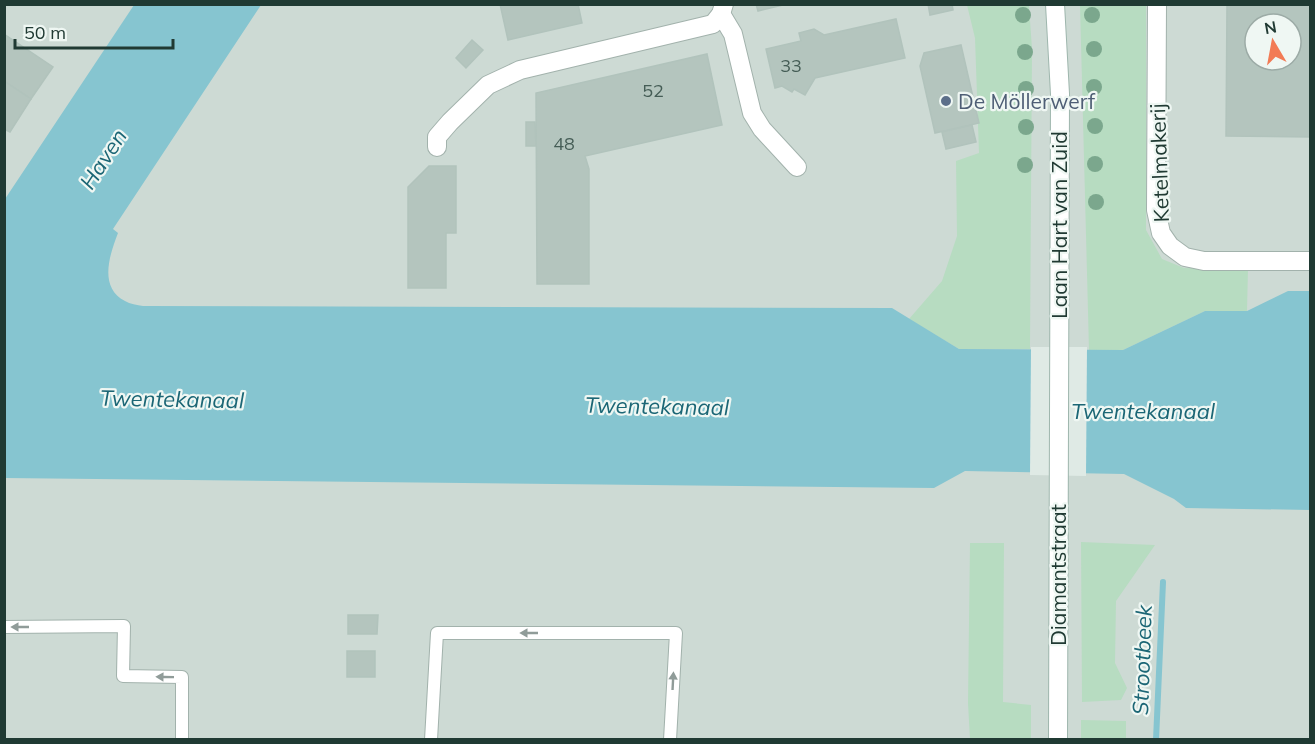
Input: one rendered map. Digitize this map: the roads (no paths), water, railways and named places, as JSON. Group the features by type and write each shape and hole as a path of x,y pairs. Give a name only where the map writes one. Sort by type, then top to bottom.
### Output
{"street":[{"name":"Laan Hart van Zuid","path":"1055,4 1060,94 1059,410"},
{"name":"Ketelmakerij","path":"1157,4 1156,210 1161,232 1170,246 1185,257 1204,261 1311,261"},
{"path":"437,147 437,137 488,85 520,70 713,24 723,9"},
{"path":"723,9 733,34 752,113 762,129 798,168"},
{"name":"Diamantstraat","path":"1058,740 1059,410"}],"lane":[{"path":"4,627 124,626 123,676 182,677 182,740"},
{"path":"431,740 436,633 676,633 670,740"}],"water":[{"path":"134,5 261,5 113,229 118,233 108,270 109,279 117,295 127,302 143,306 892,308 959,349 1123,350 1205,311 1247,311 1288,291 1310,291 1310,510 1186,508 1174,499 1124,474 965,471 934,488 5,478 5,199"}],"waterway":[{"name":"Strootbeek","path":"1156,740 1163,582"}],"place":[{"name":"De Möllerwerf","path":"946,101"}],"water label":[{"name":"Haven","path":"103,159"},
{"name":"Twentekanaal","path":"172,399"},
{"name":"Twentekanaal","path":"657,406"},
{"name":"Twentekanaal","path":"1143,411"}]}
